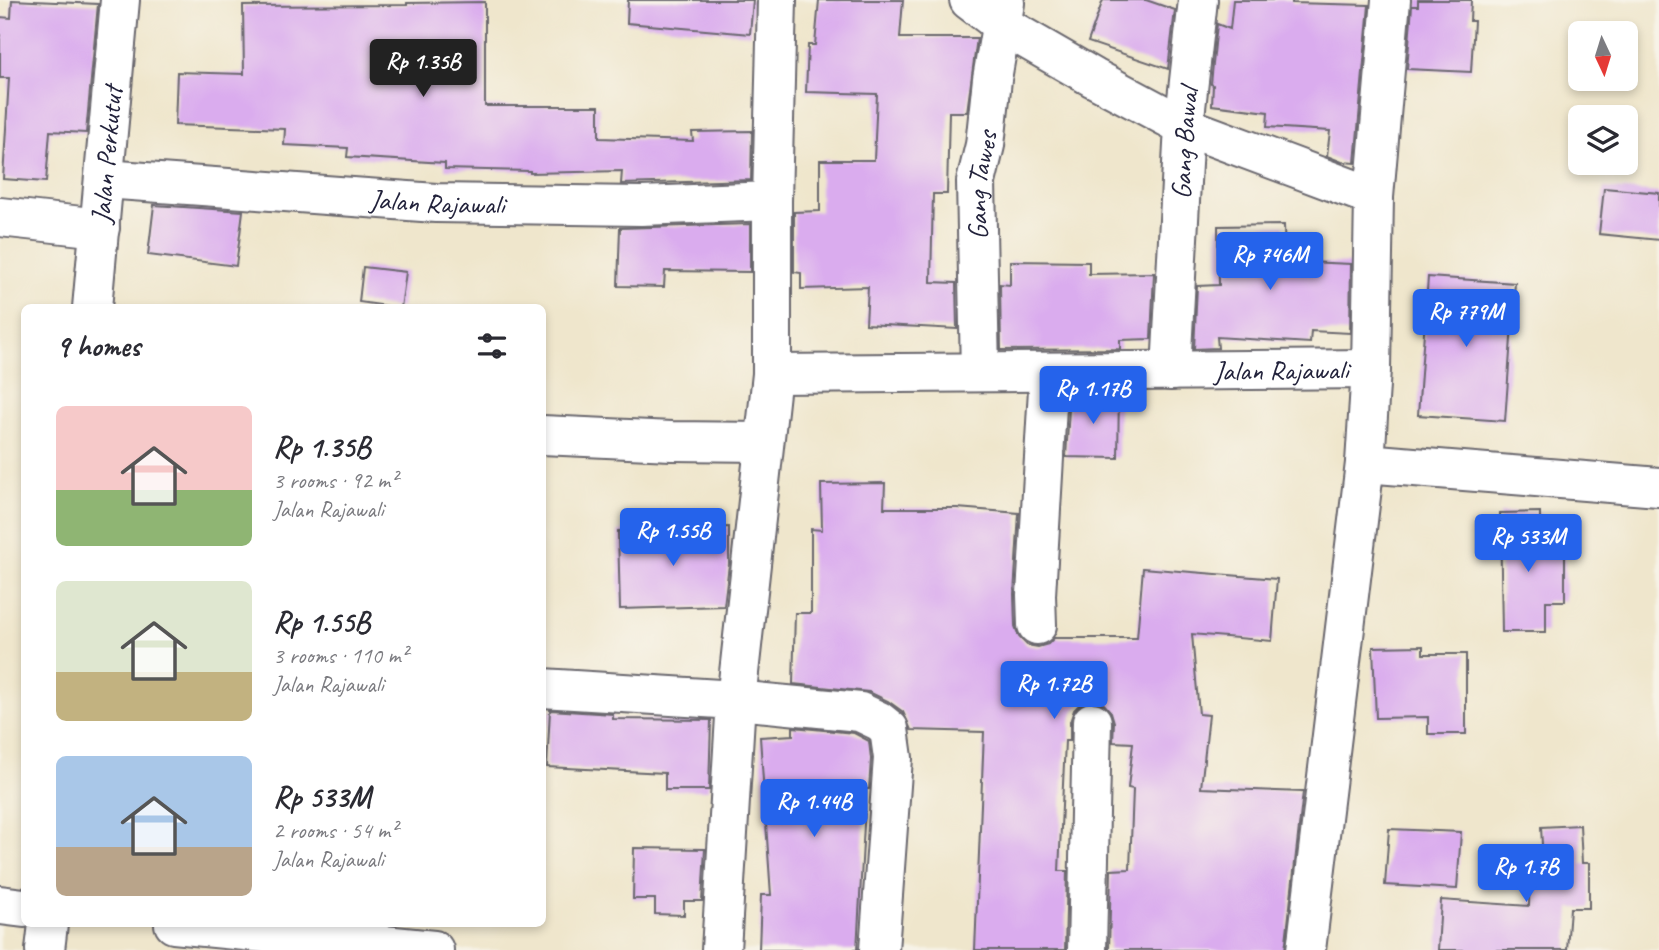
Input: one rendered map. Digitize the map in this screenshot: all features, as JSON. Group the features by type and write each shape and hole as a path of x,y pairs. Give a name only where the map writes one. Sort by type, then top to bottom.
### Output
{"street":[{"name":"Jalan Perkutut","path":"92,304 120,0"},
{"path":"721,950 736,700 772,374 772,201 777,0"},
{"path":"969,0 1004,13 1094,78 1184,126 1374,197"},
{"name":"Gang Bawal","path":"1171,371 1184,126 1198,0"},
{"path":"1306,950 1365,463 1371,369 1374,197 1391,0"},
{"name":"Gang Tawes","path":"980,373 976,182 985,145 992,79 1004,13"},
{"name":"Jalan Rajawali","path":"104,179 436,203 641,206 772,201"},
{"path":"0,217 100,228"},
{"name":"Jalan Rajawali","path":"772,374 1371,369"},
{"path":"1037,625 1036,595 1049,372"},
{"path":"546,435 764,442"},
{"path":"1365,463 1659,487"},
{"path":"546,688 736,700 859,712 879,721 889,729 893,758 879,950"},
{"path":"1087,950 1092,722"},
{"path":"0,905 21,908"},
{"path":"46,950 48,927"},
{"path":"204,927 434,950"}],"building":[{"path":"12,0 98,4 86,133 50,131 46,182 3,179 9,78 0,78 0,17 11,18"},
{"path":"628,0 753,0 750,34 627,23"},
{"path":"819,0 903,0 900,38 977,38 967,112 949,112 947,194 933,194 931,282 956,283 957,329 866,324 868,287 801,289 801,273 794,272 794,212 820,211 820,160 874,160 877,94 806,92 808,45 815,45"},
{"path":"1103,0 1146,0 1175,10 1168,69 1088,42"},
{"path":"1233,0 1292,0 1292,3 1369,5 1355,163 1342,162 1327,156 1330,131 1267,127 1268,112 1212,105 1211,84 1217,24 1230,29"},
{"path":"1418,0 1471,0 1470,21 1474,21 1471,72 1407,69 1412,6 1418,6"},
{"path":"485,2 485,106 599,106 599,138 693,141 692,132 752,131 751,180 621,184 622,171 530,173 445,169 445,163 347,157 348,148 284,145 285,129 175,125 177,72 244,74 243,6"},
{"path":"1604,188 1659,193 1659,240 1599,234"},
{"path":"154,205 243,211 236,266 148,255"},
{"path":"750,224 750,272 665,271 664,287 618,286 620,228"},
{"path":"1284,225 1285,261 1351,264 1350,333 1311,331 1310,343 1217,337 1218,348 1194,349 1197,286 1219,285 1218,226"},
{"path":"1010,261 1089,262 1089,274 1154,273 1151,339 1120,340 1120,349 1001,350 1000,284 1010,285"},
{"path":"363,267 406,272 402,304 359,302"},
{"path":"1428,277 1515,283 1505,421 1418,415"},
{"path":"1070,393 1119,393 1118,458 1066,457"},
{"path":"885,483 884,508 957,508 1019,513 1014,594 1015,626 1019,637 1027,645 1038,647 1048,644 1054,638 1137,638 1143,568 1277,579 1272,641 1192,634 1199,714 1209,715 1201,788 1303,792 1285,950 1109,950 1111,870 1130,869 1133,789 1128,788 1133,743 1113,742 1114,722 1111,712 1104,704 1092,700 1081,703 1074,710 1070,722 1070,741 1065,741 1059,871 1067,871 1065,950 975,950 984,732 911,730 903,712 869,692 793,684 795,613 811,613 811,529 822,530 821,484"},
{"path":"1540,512 1540,551 1565,551 1565,601 1546,601 1546,632 1502,632 1500,513"},
{"path":"729,527 729,564 724,606 620,609 618,531"},
{"path":"1423,646 1423,654 1466,654 1466,734 1428,734 1428,717 1376,718 1373,647"},
{"path":"550,710 613,714 613,719 711,720 709,790 665,790 665,773 547,767"},
{"path":"793,727 854,733 869,741 871,759 869,789 866,789 857,950 759,950 761,895 771,895 760,737 793,735"},
{"path":"1580,825 1582,863 1589,863 1589,908 1570,908 1567,950 1438,950 1441,900 1529,906 1530,862 1543,862 1541,827"},
{"path":"1389,829 1461,832 1457,889 1385,885"},
{"path":"634,848 705,849 702,901 684,901 684,915 655,914 655,899 633,899"}]}
